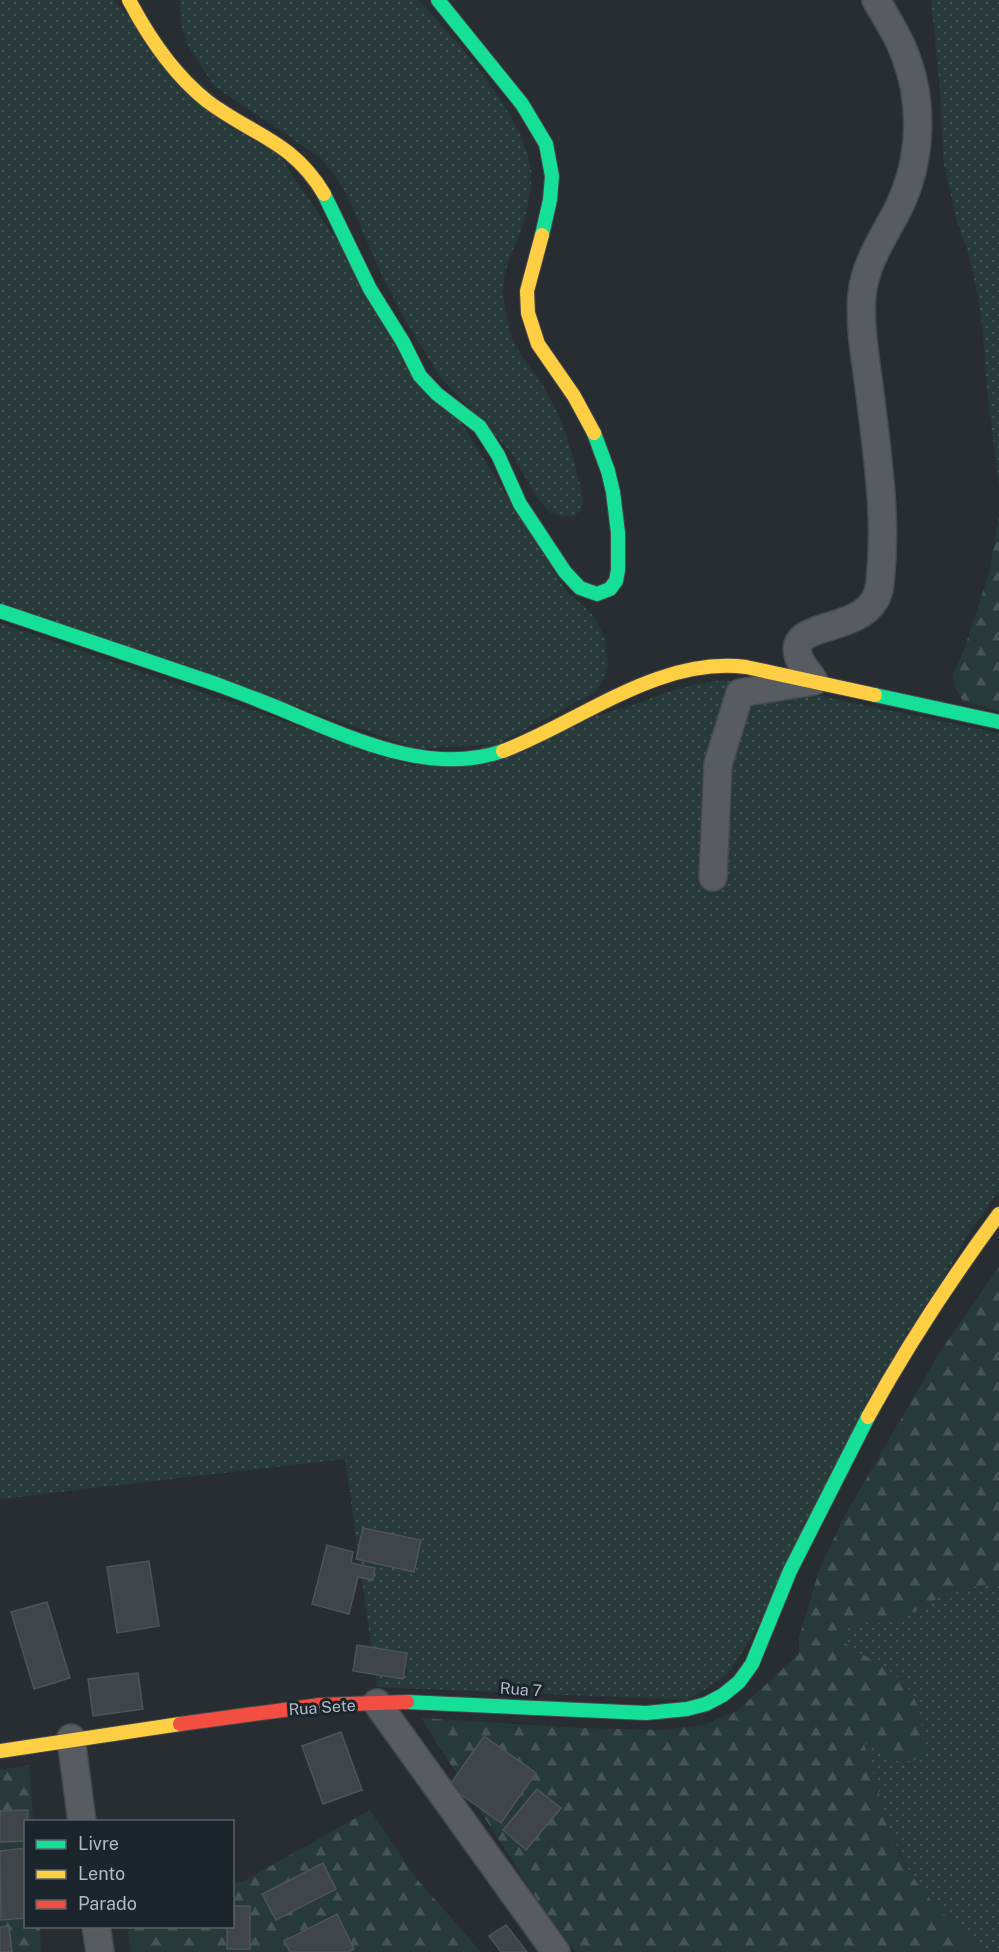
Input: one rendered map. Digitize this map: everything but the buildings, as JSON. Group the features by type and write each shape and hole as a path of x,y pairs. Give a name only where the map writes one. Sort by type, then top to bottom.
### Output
{"street":[{"path":"129,0 149,37 178,75 208,102 282,146 303,164 323,190 374,297 402,339 422,378 433,392 458,407 480,428 502,462 521,504 575,585 595,594 603,594 610,590 616,582 618,571 618,548 609,471 596,434 574,395 541,351 527,312 527,283 551,204 552,181 549,153 541,133 524,106 438,0"},
{"path":"454,0 467,33"},
{"path":"814,681 799,657 798,646 801,638 808,633 851,621 862,614 873,603 879,591 882,566 884,533 881,485 862,338 862,295 873,256 900,205 911,178 917,149 918,120 914,86 904,53 876,0"},
{"path":"0,611 246,695 385,751 417,757 476,760 499,753 618,696 677,672 703,666 729,665 814,681 963,716 999,722"},
{"path":"713,877 718,764 740,693 814,681"},
{"name":"Rua 7","path":"377,1703 471,1702 663,1713 700,1706 723,1695 741,1679 758,1648 777,1598 883,1390 965,1257 999,1214"},
{"name":"Rua Sete","path":"0,1751 71,1738 321,1705 377,1703 556,1952"},
{"path":"71,1738 82,1820"},
{"path":"96,1928 100,1952"}],"green space":[{"path":"0,0 113,0 281,158 465,429 566,591 591,613 598,624 605,639 608,666 595,692 498,744 418,749 0,603"},
{"path":"180,0 418,0 451,35 486,79 515,125 531,169 531,187 525,218 504,279 507,319 515,344 543,386 565,432 583,498 581,509 574,516 562,517 552,514 546,508 536,496 511,452 440,377 383,278 350,202 336,176 319,157 214,86 188,45 181,26"},
{"path":"931,0 999,0 999,484 988,399 981,313 968,251 957,223 943,159 940,89"},
{"path":"999,516 999,711 963,701 955,688 953,674 964,650 989,573"},
{"path":"0,623 414,766 627,707 676,689 713,681 748,681 999,733 999,1191 968,1234 750,1640 727,1675 688,1700 377,1687 345,1459 0,1499"},
{"path":"999,1267 999,1952 982,1952 936,1907 915,1882 891,1834 855,1719 799,1638 819,1571 843,1519 940,1352"},
{"path":"999,1267 999,1583 953,1590 894,1622 864,1623 845,1630 844,1642 902,1681 915,1699 921,1721 923,1749 915,1760 892,1760 863,1741 891,1833 908,1868 929,1898 982,1952 575,1952 543,1909 421,1718 580,1728 662,1730 704,1725 737,1711 799,1654 799,1638 819,1571 843,1519 940,1352"},
{"path":"29,1765 33,1820 24,1820 24,1928 40,1928 41,1952 0,1952 0,1770"},
{"path":"370,1810 417,1879 481,1952 131,1952 127,1928 234,1928 234,1883 242,1882"}],"traffic: fast":[{"path":"438,0 522,104 546,144 552,176 550,200 542,235"},
{"path":"324,194 370,289 403,342 420,376 437,394 480,427 498,455 520,504 565,572 580,588 597,594 610,589 616,581 618,533 608,471 594,433"},
{"path":"0,611 216,684 372,745 424,757 450,759 477,757 503,751"},
{"path":"875,695 999,722"},
{"path":"407,1702 646,1713 687,1709 706,1704 723,1695 739,1682 752,1664 790,1571 868,1417"}],"traffic: slow":[{"path":"129,0 154,42 183,79 224,113 285,150 312,176 324,194"},
{"path":"542,235 527,291 528,313 538,344 574,396 594,433"},
{"path":"503,751 651,681 682,671 714,666 746,667 875,695"},
{"path":"868,1417 930,1313 999,1214"},
{"path":"0,1751 180,1724"}],"traffic: jam":[{"path":"180,1724 320,1705 407,1702"}]}
